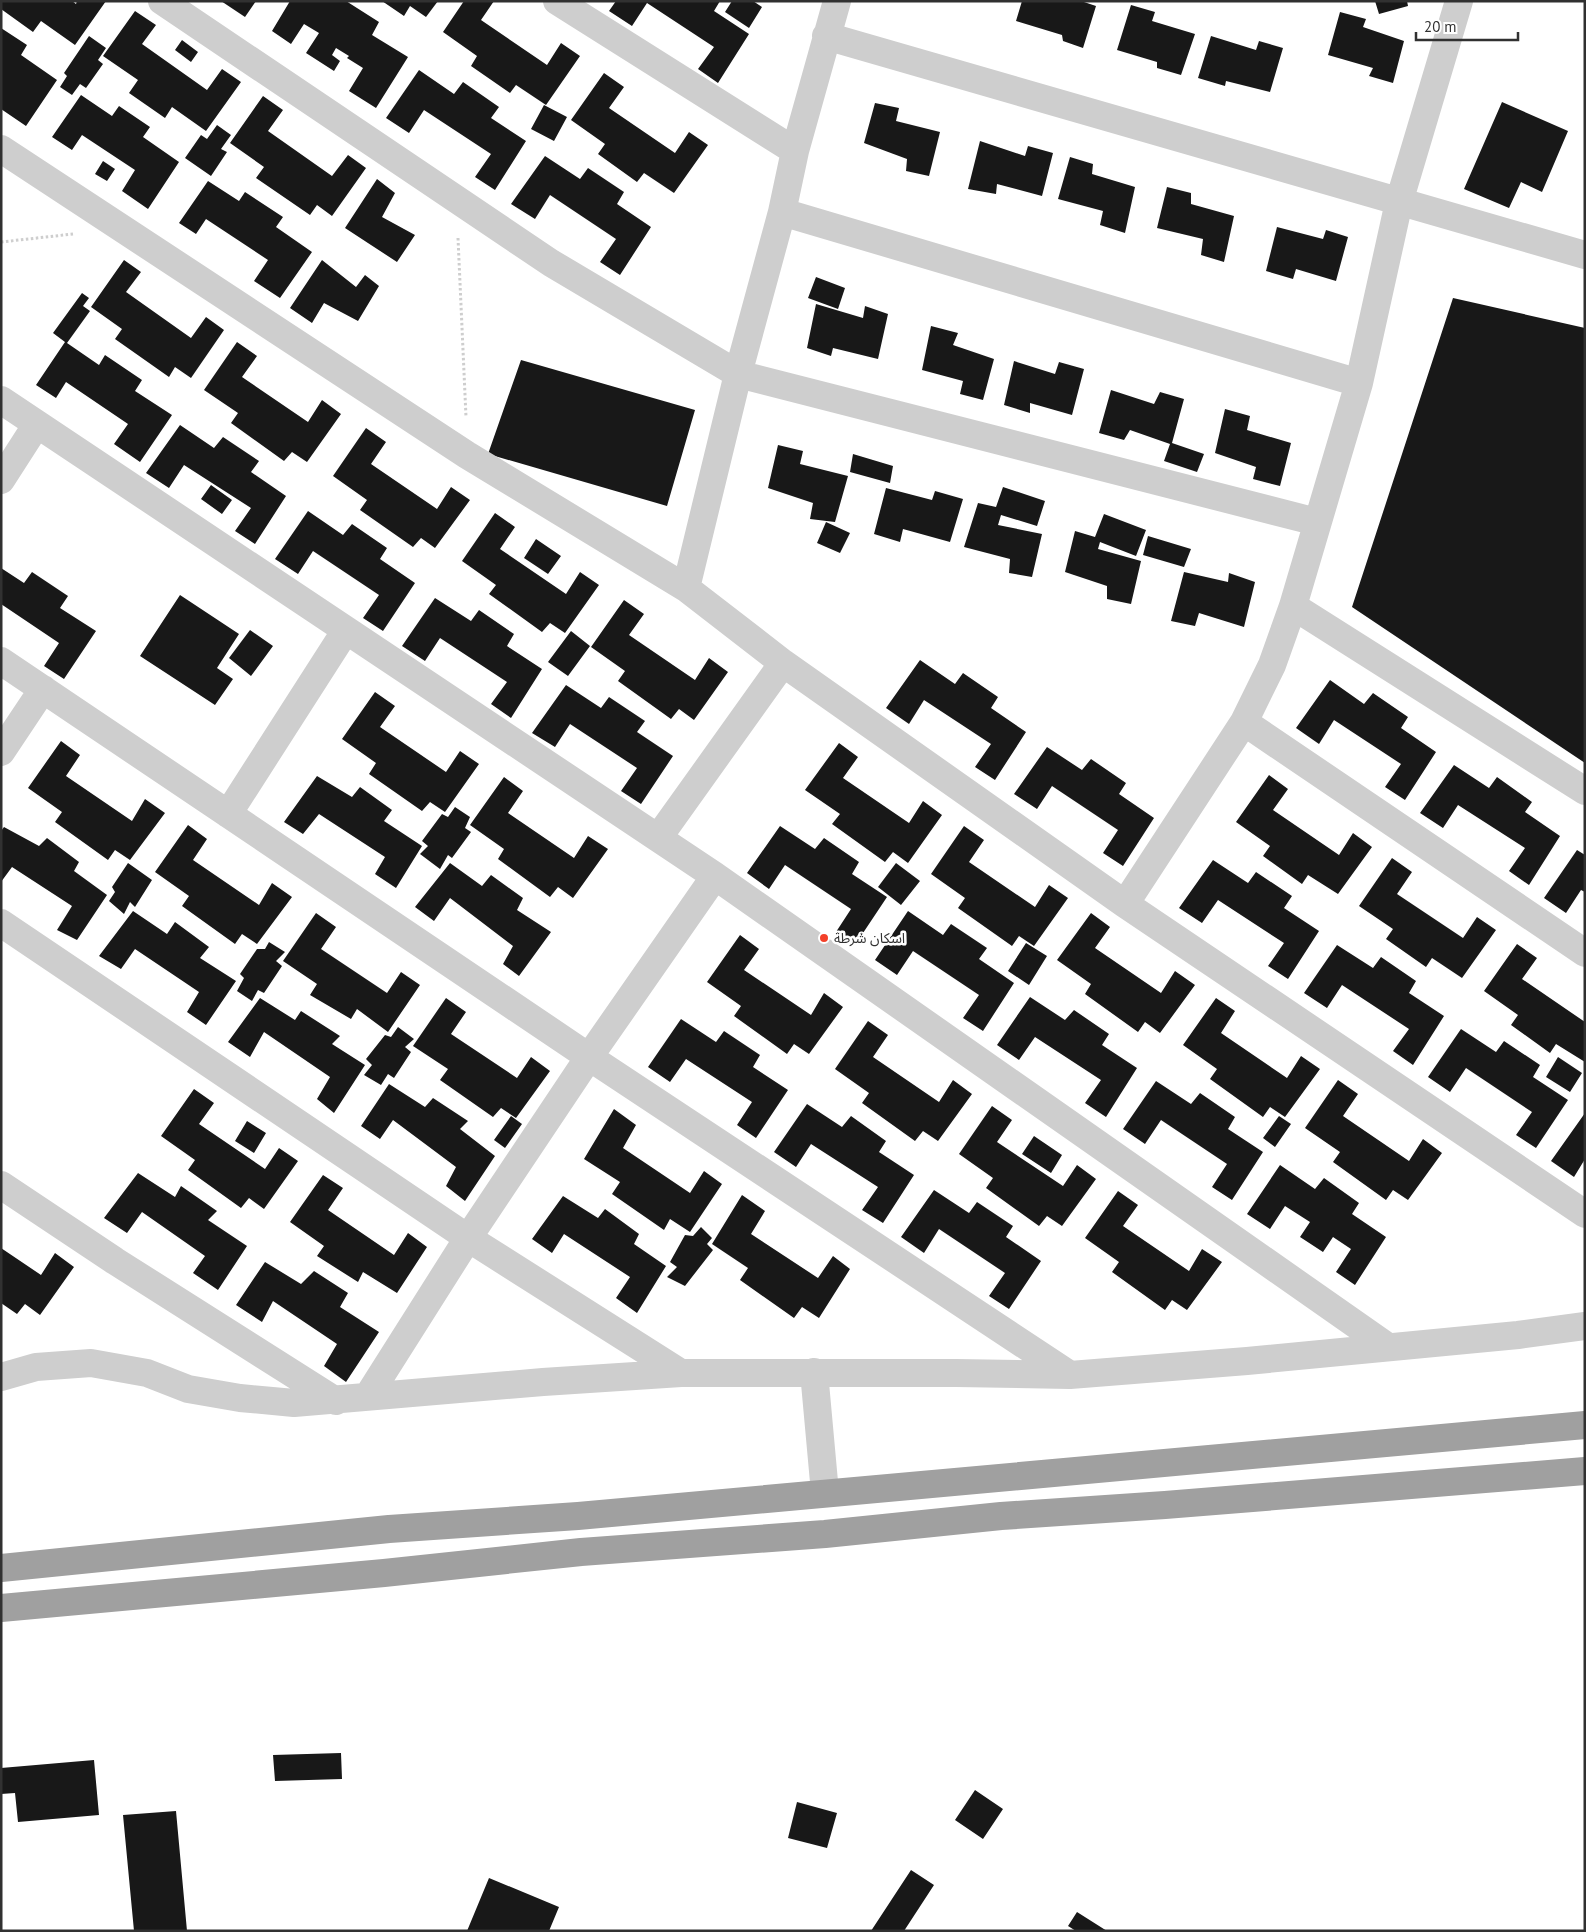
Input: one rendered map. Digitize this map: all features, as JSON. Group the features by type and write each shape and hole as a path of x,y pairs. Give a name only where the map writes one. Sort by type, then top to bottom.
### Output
{"highway":[{"path":"1,1568 389,1529 588,1515 1585,1425"},
{"path":"1,1608 374,1574 581,1552 826,1534 1001,1516 1585,1471"}],"street":[{"path":"162,1 551,263 738,374 1317,522"},
{"path":"557,1 796,151"},
{"path":"686,588 738,374 782,212 826,36 837,1"},
{"path":"1125,904 1244,722 1272,665 1293,606 1359,383 1399,202 1460,1"},
{"path":"826,36 1585,255"},
{"path":"1,149 467,455 686,588 783,663 1125,904 1585,1214"},
{"path":"782,212 1359,383"},
{"path":"1,400 715,876 1388,1347"},
{"path":"1,480 36,424"},
{"path":"1293,606 1585,790"},
{"path":"228,814 346,630"},
{"path":"1,661 589,1057 1070,1375"},
{"path":"658,838 783,663"},
{"path":"1,752 43,689"},
{"path":"1244,722 1585,953"},
{"path":"368,1396 468,1238 589,1057 715,876"},
{"path":"1,923 468,1238 681,1373"},
{"path":"1,1185 115,1261 336,1401"},
{"path":"1,1376 36,1367 91,1363 147,1373 188,1389 240,1398 294,1403 681,1373 814,1372 1070,1375 1248,1361 1518,1335 1585,1326"},
{"path":"814,1372 825,1493"}],"path":[{"path":"456,199 467,455"},
{"path":"1,242 76,233"}],"building":[{"path":"2,1 72,1 76,4 77,1 106,1 75,45 41,21 33,32 1,9"},
{"path":"221,1 256,1 245,17"},
{"path":"290,1 346,1 379,22 372,35 408,57 376,108 349,91 363,68 347,58 349,56 336,48 332,55 340,61 334,71 306,53 319,33 304,24 291,44 272,31"},
{"path":"382,1 438,1 426,17 410,6 404,16"},
{"path":"464,1 494,1 481,20 547,65 561,43 580,56 546,105 516,85 510,93 471,66 477,56 443,32"},
{"path":"616,1 720,1 714,11 749,34 718,83 698,69 714,47 647,3 632,26 609,11"},
{"path":"732,1 753,1 762,7 749,28 725,12"},
{"path":"1022,1 1081,1 1096,6 1083,48 1063,41 1062,35 1016,21"},
{"path":"1375,1 1407,1 1408,6 1379,14"},
{"path":"1131,5 1155,12 1152,21 1195,34 1181,75 1157,68 1157,62 1117,50"},
{"path":"135,11 156,25 142,44 207,90 222,69 241,82 206,131 172,107 165,118 129,93 138,80 103,56"},
{"path":"1340,12 1366,19 1363,27 1404,41 1393,83 1369,76 1373,68 1328,55"},
{"path":"1,28 27,45 21,55 57,80 26,126 1,109"},
{"path":"89,36 106,48 98,60 103,64 86,88 80,84 72,95 60,87 67,76 64,73"},
{"path":"1211,36 1256,50 1259,41 1283,48 1270,92 1226,81 1225,86 1198,78"},
{"path":"182,40 198,52 191,62 175,50"},
{"path":"419,70 454,94 463,82 499,107 491,118 526,141 495,190 475,177 491,154 424,110 409,133 386,118"},
{"path":"604,73 624,87 609,108 675,153 689,132 708,145 674,193 644,173 637,182 598,154 605,144 571,120"},
{"path":"81,95 112,116 119,106 150,127 143,137 179,162 148,209 122,191 135,170 82,135 72,150 52,137"},
{"path":"263,96 283,110 268,131 332,176 348,155 366,168 332,216 317,205 310,215 256,178 264,167 230,143"},
{"path":"1502,102 1568,131 1542,192 1521,182 1509,208 1464,189"},
{"path":"875,103 899,108 896,121 940,132 929,176 906,171 907,159 864,143"},
{"path":"544,105 567,117 554,141 531,129"},
{"path":"217,125 231,135 221,149 227,152 211,176 185,158 201,135 207,139"},
{"path":"980,141 1025,156 1028,146 1053,153 1042,196 997,184 996,194 968,189"},
{"path":"545,156 580,179 588,168 624,192 617,204 651,227 620,275 600,262 616,239 550,195 535,219 511,204"},
{"path":"1070,157 1093,164 1092,174 1135,187 1125,233 1100,225 1103,211 1058,199"},
{"path":"103,161 115,169 107,181 95,174"},
{"path":"377,179 395,193 382,217 415,235 397,262 345,228"},
{"path":"208,181 239,201 245,192 283,217 276,227 312,252 280,298 254,281 268,260 206,219 196,234 179,223"},
{"path":"1167,187 1191,193 1191,204 1234,216 1224,262 1201,255 1203,239 1157,228"},
{"path":"1277,227 1323,239 1326,230 1348,237 1336,281 1296,269 1293,279 1266,271"},
{"path":"124,260 141,272 126,292 191,338 206,317 224,330 191,378 175,367 169,377 115,339 122,329 91,307"},
{"path":"322,260 356,287 365,275 379,286 358,321 324,303 312,323 290,308"},
{"path":"816,277 845,288 838,309 808,298"},
{"path":"82,293 89,298 83,306 90,311 67,343 99,365 105,355 142,380 135,391 172,415 140,462 114,444 128,424 66,382 56,398 36,385 65,342 53,333"},
{"path":"1453,298 1585,328 1585,763 1352,607"},
{"path":"816,304 863,318 865,306 888,314 878,359 833,348 831,356 807,348"},
{"path":"931,326 958,333 953,345 994,359 983,400 960,394 963,381 922,370"},
{"path":"237,342 257,356 242,377 308,422 322,400 341,414 307,462 292,452 284,461 231,423 238,413 204,390"},
{"path":"521,360 695,410 667,506 488,454"},
{"path":"1014,361 1055,374 1059,362 1084,369 1072,415 1030,403 1030,413 1004,405"},
{"path":"1111,390 1154,404 1160,392 1184,399 1172,443 1204,454 1197,472 1164,461 1170,444 1130,430 1124,440 1099,433"},
{"path":"1225,409 1250,416 1247,430 1291,443 1280,486 1253,479 1256,467 1215,453"},
{"path":"180,425 214,448 223,437 259,461 251,472 286,496 255,544 235,531 251,508 184,465 169,488 146,473"},
{"path":"366,428 386,442 371,464 437,509 451,487 470,500 435,548 421,538 413,547 360,510 367,500 333,476"},
{"path":"778,445 803,451 800,464 848,476 835,522 810,519 813,503 768,488"},
{"path":"853,454 893,466 890,483 850,472"},
{"path":"211,485 232,500 222,514 201,499"},
{"path":"1003,487 1045,501 1037,526 1001,515 998,525 1042,534 1032,577 1009,573 1010,559 964,547 978,503 996,507"},
{"path":"886,488 932,500 935,491 963,499 950,542 903,529 900,542 874,534"},
{"path":"308,511 343,535 352,524 387,548 380,559 415,583 383,631 363,618 379,595 313,551 298,574 275,559"},
{"path":"495,513 515,527 500,549 566,594 580,572 599,585 565,633 550,623 542,632 489,594 496,585 462,561"},
{"path":"1104,514 1146,530 1136,556 1100,542 1098,549 1141,561 1131,604 1107,599 1107,586 1065,572 1075,531 1095,537"},
{"path":"826,522 850,533 840,553 817,543"},
{"path":"1148,536 1191,549 1184,567 1143,555"},
{"path":"536,539 561,556 548,574 524,558"},
{"path":"1,568 24,583 32,572 68,596 60,608 96,631 64,679 44,666 59,643 1,604"},
{"path":"1184,572 1228,582 1229,573 1255,582 1244,627 1199,613 1195,626 1171,621"},
{"path":"180,595 239,634 217,668 233,679 215,705 140,656"},
{"path":"435,598 471,621 479,610 514,634 507,646 542,669 511,718 491,704 507,682 440,638 425,661 402,646"},
{"path":"624,600 644,614 629,635 695,680 709,658 728,672 694,720 679,709 671,719 618,681 625,671 591,647"},
{"path":"250,630 273,646 251,676 229,658"},
{"path":"571,631 590,646 568,676 548,662"},
{"path":"920,660 955,684 963,673 998,697 991,708 1026,732 995,780 975,767 991,744 924,700 909,724 886,708"},
{"path":"1330,680 1364,704 1373,693 1408,717 1401,728 1436,752 1405,800 1385,787 1401,764 1334,720 1319,744 1296,728"},
{"path":"566,685 601,708 609,697 645,721 637,732 673,756 641,804 621,791 637,768 570,724 555,747 532,733"},
{"path":"375,692 395,706 380,727 446,772 460,751 479,764 445,812 430,802 422,811 369,774 376,763 342,739"},
{"path":"61,741 80,755 66,776 132,821 145,799 165,813 130,860 115,850 108,860 55,822 62,812 28,788"},
{"path":"839,743 858,757 843,778 909,823 923,801 942,815 908,863 893,852 885,862 832,824 840,814 805,790"},
{"path":"1047,747 1082,770 1091,759 1126,783 1119,794 1154,818 1123,866 1103,853 1118,830 1052,786 1037,809 1014,794"},
{"path":"1454,765 1489,788 1497,777 1532,802 1525,812 1560,836 1529,885 1509,871 1525,848 1458,805 1443,828 1420,813"},
{"path":"1269,775 1288,789 1273,810 1339,855 1353,833 1372,847 1338,894 1308,875 1302,884 1263,856 1270,846 1236,822"},
{"path":"317,776 352,797 360,787 392,810 384,821 422,846 396,888 375,874 385,857 319,814 303,834 284,822"},
{"path":"504,777 523,791 508,813 574,858 588,836 608,849 573,898 558,887 550,897 498,859 504,849 470,825"},
{"path":"455,807 470,817 465,828 471,832 452,858 448,855 440,869 420,854 428,846 422,841 442,814 448,817"},
{"path":"188,825 207,839 193,860 259,905 272,883 292,897 257,944 242,934 235,944 182,906 189,896 155,872"},
{"path":"780,826 815,849 824,838 859,862 852,874 887,897 855,945 836,932 851,909 785,865 769,889 747,873"},
{"path":"964,826 984,840 969,862 1035,907 1049,885 1068,898 1034,946 1019,936 1012,946 958,908 965,898 931,874"},
{"path":"4,827 39,846 47,838 79,862 74,871 107,895 77,940 57,930 72,906 12,867 1,882 1,831"},
{"path":"1577,850 1585,855 1585,892 1581,890 1566,913 1544,898"},
{"path":"1392,858 1412,872 1397,894 1463,938 1477,917 1496,930 1462,978 1432,958 1426,967 1386,939 1393,929 1359,906"},
{"path":"1213,860 1248,883 1256,872 1292,896 1284,908 1319,931 1288,979 1268,966 1284,943 1218,900 1202,923 1179,908"},
{"path":"128,863 152,880 135,907 130,902 124,914 109,901 115,892 112,887"},
{"path":"450,863 482,886 491,875 523,898 517,910 551,932 519,976 503,964 513,946 450,898 434,921 415,907"},
{"path":"896,863 920,881 901,905 878,887"},
{"path":"133,911 167,934 175,922 209,947 200,958 236,981 206,1025 187,1012 199,992 135,949 121,969 99,956"},
{"path":"908,911 943,935 951,924 987,948 979,959 1014,983 983,1031 963,1018 979,995 913,951 897,975 875,960"},
{"path":"316,913 336,927 321,949 387,993 401,972 420,985 388,1032 357,1009 351,1019 310,995 317,984 283,961"},
{"path":"1091,913 1110,927 1095,948 1161,993 1175,971 1195,985 1160,1033 1145,1022 1138,1032 1085,994 1091,984 1057,960"},
{"path":"740,935 759,949 744,970 811,1015 824,993 843,1007 809,1054 794,1044 787,1054 734,1016 741,1006 707,982"},
{"path":"269,942 285,952 276,961 282,966 264,993 258,990 252,1001 237,991 244,978 240,974 257,949 265,949"},
{"path":"1026,943 1047,956 1029,985 1008,971"},
{"path":"1517,944 1537,958 1522,979 1585,1022 1585,1062 1556,1044 1550,1053 1511,1025 1518,1015 1484,991"},
{"path":"1337,945 1373,968 1381,957 1416,981 1409,993 1444,1016 1413,1065 1393,1051 1409,1029 1342,985 1327,1008 1304,993"},
{"path":"1030,997 1065,1020 1074,1010 1109,1034 1102,1045 1137,1068 1106,1117 1085,1103 1101,1080 1035,1037 1019,1060 997,1045"},
{"path":"260,998 295,1020 301,1011 340,1036 332,1044 365,1065 334,1113 317,1099 330,1077 264,1032 250,1057 228,1042"},
{"path":"446,998 466,1012 451,1034 517,1078 531,1057 550,1071 516,1118 501,1108 493,1117 440,1080 448,1069 413,1046"},
{"path":"1216,998 1235,1011 1221,1033 1287,1078 1301,1056 1320,1069 1285,1117 1270,1107 1263,1117 1210,1079 1217,1069 1183,1045"},
{"path":"681,1019 716,1042 724,1031 760,1055 753,1067 788,1090 756,1138 737,1125 752,1102 686,1059 670,1082 648,1067"},
{"path":"868,1021 888,1035 873,1057 939,1102 953,1080 972,1094 938,1141 923,1131 915,1141 862,1103 869,1093 835,1069"},
{"path":"398,1027 414,1039 405,1047 411,1052 394,1078 388,1074 381,1085 364,1075 372,1065 366,1059 385,1035 391,1037"},
{"path":"1461,1029 1496,1052 1504,1041 1540,1065 1533,1077 1568,1100 1536,1148 1516,1135 1532,1112 1466,1068 1450,1092 1428,1077"},
{"path":"1558,1057 1582,1073 1570,1092 1546,1077"},
{"path":"1338,1080 1358,1094 1343,1116 1409,1161 1423,1139 1442,1153 1408,1200 1393,1190 1386,1200 1333,1162 1340,1152 1305,1128"},
{"path":"1156,1081 1191,1104 1200,1093 1235,1117 1228,1129 1263,1152 1232,1200 1212,1187 1227,1164 1161,1120 1145,1144 1123,1129"},
{"path":"389,1084 425,1107 433,1098 468,1121 460,1129 495,1156 465,1201 446,1186 456,1167 393,1120 380,1139 361,1126"},
{"path":"194,1089 214,1103 199,1124 265,1169 279,1148 298,1161 264,1209 249,1198 241,1208 188,1170 195,1160 161,1136"},
{"path":"807,1104 842,1127 851,1116 886,1141 879,1152 914,1175 883,1223 862,1210 878,1187 811,1144 796,1167 774,1152"},
{"path":"992,1106 1012,1120 997,1142 1063,1186 1077,1165 1096,1179 1062,1226 1047,1216 1039,1226 986,1188 993,1178 959,1154"},
{"path":"614,1109 636,1125 623,1148 690,1193 704,1171 722,1184 690,1232 670,1219 664,1230 612,1194 620,1182 584,1159"},
{"path":"1585,1113 1585,1159 1574,1177 1551,1161"},
{"path":"511,1116 522,1124 505,1148 494,1140"},
{"path":"1279,1116 1291,1124 1275,1147 1263,1138"},
{"path":"247,1121 266,1133 254,1153 235,1141"},
{"path":"1034,1136 1062,1155 1051,1173 1022,1154"},
{"path":"1280,1165 1315,1189 1324,1178 1359,1203 1352,1214 1386,1237 1355,1285 1336,1272 1351,1249 1333,1237 1323,1252 1300,1237 1310,1222 1285,1206 1270,1229 1247,1214"},
{"path":"138,1173 175,1197 181,1186 217,1211 208,1220 247,1246 218,1290 193,1273 205,1256 142,1212 127,1233 104,1218"},
{"path":"323,1175 343,1188 328,1210 394,1255 408,1233 427,1247 397,1293 363,1272 358,1282 317,1256 324,1246 290,1222"},
{"path":"934,1190 969,1213 977,1202 1013,1226 1006,1237 1041,1261 1009,1309 989,1296 1005,1273 939,1229 924,1253 901,1237"},
{"path":"1118,1191 1138,1205 1123,1226 1189,1271 1202,1249 1222,1262 1187,1310 1172,1300 1165,1310 1112,1272 1119,1262 1085,1238"},
{"path":"742,1195 765,1211 751,1234 818,1278 833,1256 850,1269 819,1318 802,1307 794,1318 740,1280 748,1268 712,1244"},
{"path":"563,1196 598,1218 605,1209 639,1234 634,1244 666,1266 637,1313 616,1298 630,1277 564,1234 552,1253 532,1239"},
{"path":"701,1227 712,1238 707,1244 713,1250 685,1286 667,1277 677,1267 670,1262 685,1235 693,1236"},
{"path":"1,1248 41,1275 55,1253 74,1267 40,1315 25,1304 17,1314 1,1303"},
{"path":"265,1262 301,1284 314,1271 348,1293 340,1307 379,1332 346,1382 324,1366 337,1344 273,1301 262,1322 236,1305"},
{"path":"341,1753 342,1779 275,1781 273,1755"},
{"path":"94,1760 99,1815 18,1822 15,1793 1,1794 1,1768"},
{"path":"975,1790 1003,1809 983,1839 955,1820"},
{"path":"797,1802 837,1813 827,1848 788,1838"},
{"path":"176,1811 187,1931 134,1931 123,1815"},
{"path":"911,1870 934,1885 904,1931 871,1931"},
{"path":"489,1878 559,1907 549,1931 467,1931"},
{"path":"1077,1912 1107,1931 1076,1931 1068,1926"}],"place":[{"name":"اسكان شرطة","path":"824,938"}]}
